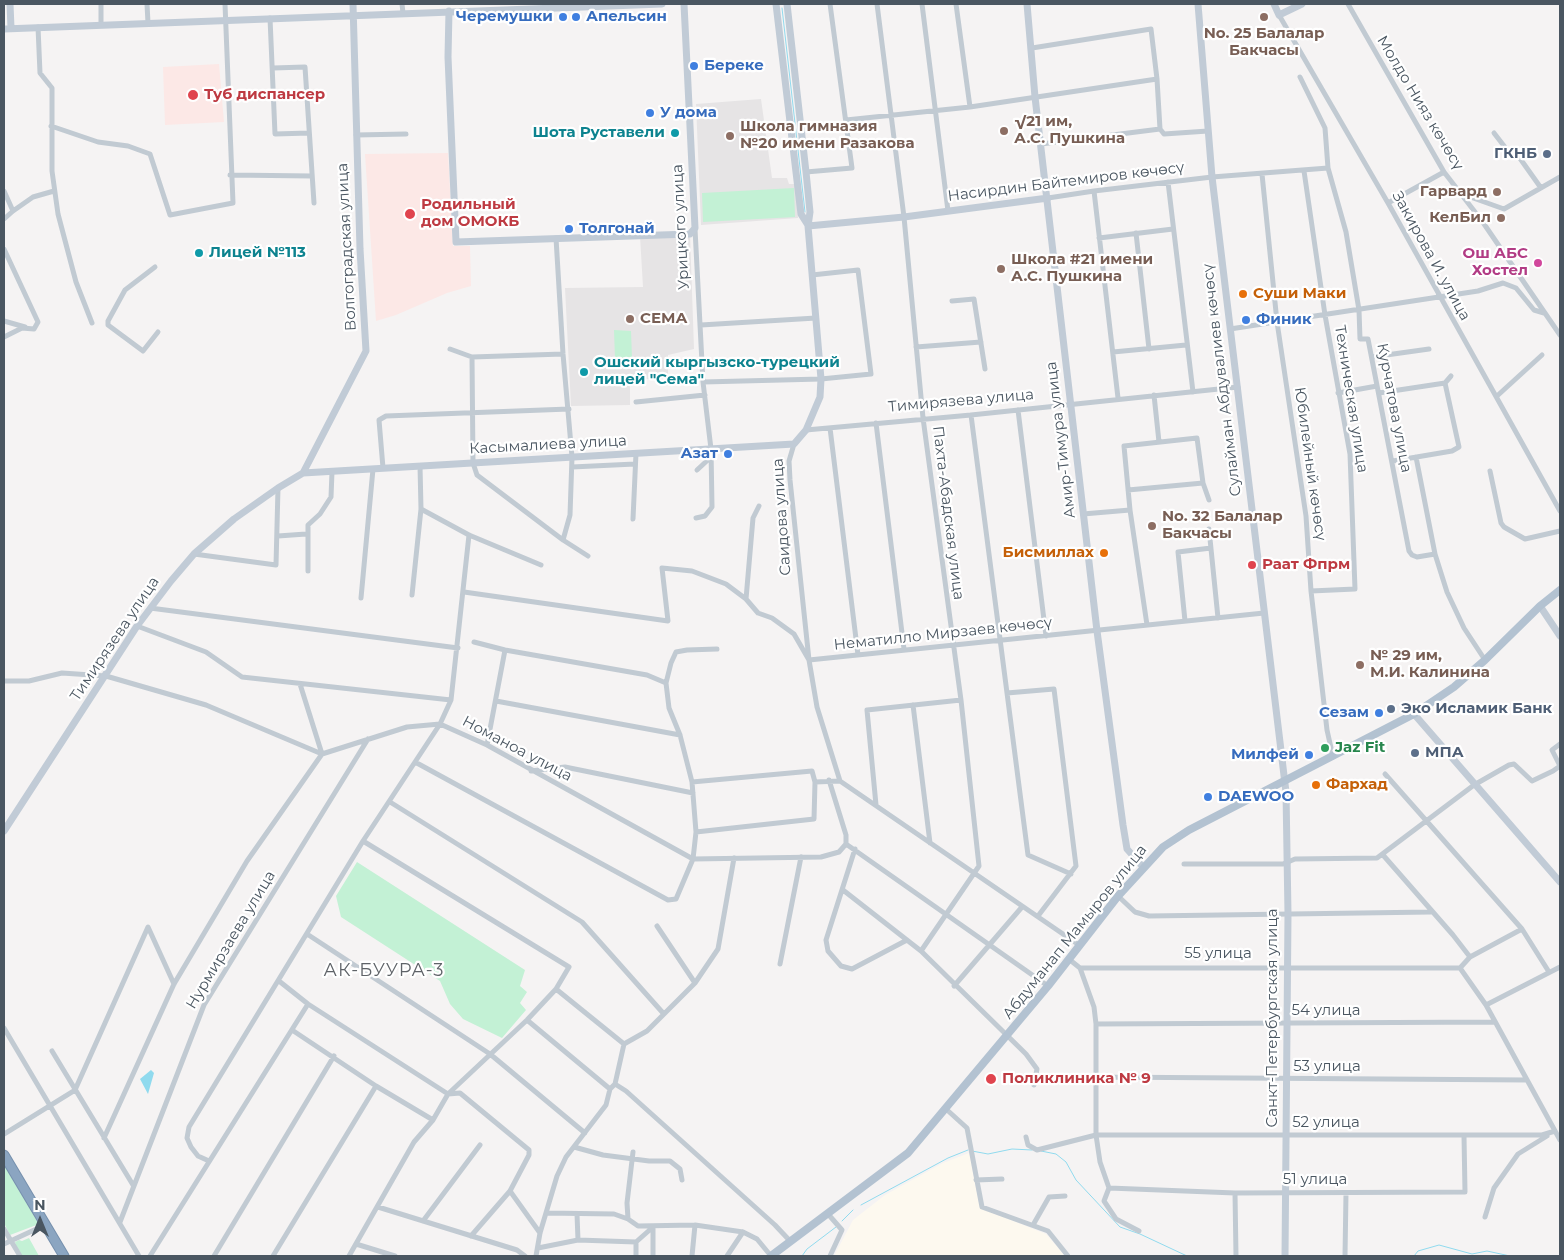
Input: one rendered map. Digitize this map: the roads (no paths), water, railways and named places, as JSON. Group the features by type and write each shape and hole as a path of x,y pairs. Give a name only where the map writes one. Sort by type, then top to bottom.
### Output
{"highway":[{"path":"4,1154 64,1256"}],"main road":[{"name":"Абдуманап Мамыров улица","path":"771,1256 908,1153 1070,960 1078,945 1118,896 1143,868 1175,839 1414,714 1454,686 1485,660 1540,606 1560,590"}],"street":[{"path":"10,4 7,28 148,24 527,6 662,4"},
{"path":"101,4 101,25"},
{"path":"147,4 148,24"},
{"path":"51,126 98,142 128,146 150,154 170,215 233,203 230,175 225,4"},
{"name":"Волгоградская улица","path":"303,473 366,351 356,135 353,4"},
{"path":"402,4 403,13"},
{"name":"Урицкого улица","path":"684,4 703,382 711,449 712,507 705,516 696,518"},
{"name":"Саидова улица","path":"776,4 801,214 808,226"},
{"name":"Саидова улица","path":"786,4 810,212 808,226 821,379 820,397 806,430 794,444 789,461 790,480 809,660 817,707 840,781"},
{"path":"806,172 852,168 830,4"},
{"name":"Пахта-Абадская улица","path":"877,4 904,217 923,418 961,700 979,866 973,873"},
{"path":"922,4 937,111 948,211"},
{"path":"956,4 970,107"},
{"name":"Амир-Тимура улица","path":"1027,4 1035,97 1097,631 1126,841 1128,849 1143,868"},
{"name":"Сулайман Абдувалиев көчөсү","path":"1198,4 1212,177 1264,613 1272,660 1283,781"},
{"path":"1274,4 1279,15 1302,4"},
{"name":"Молдо Нияз көчөсү","path":"1348,4 1444,172 1462,194 1560,335"},
{"path":"449,11 448,57 456,242 690,234 694,228"},
{"name":"Закирова И. улица","path":"1279,15 1388,203 1439,298 1497,396 1560,511"},
{"path":"270,18 276,134 309,133"},
{"path":"38,27 40,73 52,88 51,126 54,191 76,282 92,323"},
{"path":"1032,48 1151,29 1160,129 1164,134 1208,131"},
{"path":"272,68 305,67 314,203"},
{"name":"Курчатова улица","path":"1300,77 1325,128 1328,168 1346,232 1360,310 1360,339 1368,339 1409,551 1417,557 1435,554"},
{"path":"846,120 970,107 1157,79"},
{"path":"1041,144 1160,129"},
{"path":"1494,133 1511,155 1519,157 1541,188"},
{"path":"356,135 406,134"},
{"name":"Насирдин Байтемиров көчөсү","path":"808,226 904,217 1094,190 1212,177 1328,168"},
{"name":"Техническая улица","path":"1304,171 1325,315 1350,454 1355,589 1311,591"},
{"path":"1388,203 1444,172"},
{"name":"Юбилейный көчөсү","path":"1262,174 1277,322 1306,516 1311,591 1326,730 1329,749 1333,757"},
{"path":"230,175 312,176"},
{"path":"1462,194 1504,209 1560,176"},
{"path":"1168,182 1192,392"},
{"path":"1094,190 1118,398"},
{"path":"4,191 13,211"},
{"path":"4,219 33,196 54,191"},
{"path":"1099,238 1173,229"},
{"path":"1136,233 1149,349"},
{"path":"556,238 572,457 570,515 563,540"},
{"path":"4,249 38,322 34,329"},
{"path":"155,267 125,290 108,321 108,325 143,351 158,332"},
{"path":"703,382 821,379 870,374 858,270 812,275"},
{"path":"1230,329 1439,298 1478,291 1503,283 1516,288 1534,310 1545,313"},
{"path":"952,301 974,299 985,369"},
{"path":"701,325 816,318"},
{"path":"4,321 34,329"},
{"path":"4,337 22,328 34,329"},
{"path":"916,347 981,342"},
{"path":"1113,352 1186,345"},
{"path":"450,349 472,357 563,354"},
{"path":"1372,357 1429,349"},
{"path":"1497,396 1542,355"},
{"path":"472,357 473,463 477,474 563,540 588,556"},
{"path":"1378,393 1445,383 1451,376"},
{"path":"1393,461 1452,451 1458,447 1445,383"},
{"path":"1338,392 1377,386"},
{"name":"Тимирязева улица","path":"806,430 1238,387"},
{"path":"636,402 705,395"},
{"path":"1154,395 1160,442"},
{"path":"383,468 379,420 382,418 472,412 569,409"},
{"path":"1018,410 1046,636"},
{"path":"971,415 1028,855 1071,874"},
{"path":"876,423 904,649"},
{"path":"830,428 858,655"},
{"path":"1147,625 1130,510 1124,446 1197,438 1202,483 1209,500"},
{"name":"Касымалиева улица","path":"303,473 794,444"},
{"path":"633,519 636,453"},
{"path":"697,470 711,457"},
{"path":"1416,457 1435,554 1447,592 1464,628 1485,660"},
{"path":"572,467 635,464"},
{"path":"412,595 421,509 420,466"},
{"path":"361,598 373,469"},
{"path":"1490,471 1501,523 1504,527 1525,539 1560,531"},
{"path":"308,571 306,534 308,525 320,514 331,497 332,472"},
{"name":"Тимирязева улица","path":"4,831 137,626 194,554 234,519 303,473"},
{"path":"1128,490 1202,483"},
{"path":"194,554 276,565 278,488"},
{"path":"746,599 752,518 759,506"},
{"path":"421,509 470,534 541,565"},
{"path":"1083,514 1130,510"},
{"path":"1209,529 1218,618"},
{"path":"278,536 306,534"},
{"path":"209,1161 198,1156 191,1147 187,1138 189,1127 363,841 440,724 451,700 470,534"},
{"path":"1184,621 1178,552 1211,548"},
{"path":"464,592 668,621 662,568 692,571 726,584 746,599 758,613 772,618 794,634 809,660"},
{"path":"1540,606 1560,636"},
{"path":"150,608 458,648"},
{"name":"Нематилло Мирзаев көчөсү","path":"809,660 1264,613"},
{"path":"137,626 206,652 242,677 451,700"},
{"path":"474,642 505,650 647,675 666,683"},
{"path":"415,762 668,900 676,899 692,859 696,832 692,782 680,735 668,708 666,683 676,652 717,649"},
{"path":"488,745 505,650"},
{"path":"4,681 29,681 62,673 106,676 206,704 322,754"},
{"path":"300,684 322,754"},
{"path":"1007,693 1054,689 1076,866 1038,916"},
{"path":"876,805 867,710 961,700"},
{"path":"496,702 680,735"},
{"path":"913,705 930,843"},
{"path":"1414,714 1560,882"},
{"name":"Номаноа улица","path":"322,754 407,728 440,724 488,745 692,859"},
{"name":"Нурмирзаева улица","path":"120,1222 204,1005 368,739"},
{"path":"1184,864 1283,864 1295,859 1377,858 1474,785 1512,763 1532,781 1560,766 1552,750 1560,744"},
{"name":"Нурмирзаева улица","path":"104,1138 174,984 248,860 322,754"},
{"path":"532,771 565,767 693,793"},
{"path":"692,782 812,771 815,782 814,819 696,832"},
{"path":"1385,774 1522,929 1548,972"},
{"path":"692,859 801,858 821,857 839,852 846,844 846,834 829,780"},
{"path":"815,782 840,781 1078,945"},
{"name":"Санкт-Петербургская улица","path":"1283,781 1286,792 1288,862 1285,1256"},
{"path":"390,802 582,922 663,1013"},
{"path":"349,1256 414,1142 433,1120 448,1094 527,1020 556,988 569,967 363,841"},
{"path":"846,844 855,848 1048,986"},
{"path":"855,848 826,940 828,951 841,966 852,969 907,940"},
{"path":"1383,855 1431,912 1454,935 1470,957"},
{"path":"536,1256 540,1233 557,1176 574,1147 606,1104 610,1090 615,1084 624,1044 647,1031 695,983 718,949 734,858"},
{"path":"780,964 801,858"},
{"path":"921,951 973,873"},
{"path":"843,890 921,951 954,986 1026,1054 1037,1069 1034,1085"},
{"path":"1118,896 1135,912 1149,916 1431,912"},
{"path":"954,986 1022,907"},
{"path":"657,926 695,983"},
{"path":"4,1134 75,1090 148,927 174,984"},
{"path":"1522,929 1470,957 1460,968 1486,1005 1527,1080 1558,1130 1560,1140"},
{"path":"307,934 490,1054 585,1133"},
{"path":"1070,960 1080,968 1094,1007 1097,1077 1096,1135 1100,1162 1109,1188 1104,1201 1116,1219 1139,1231"},
{"name":"55 улица","path":"1080,968 1287,966 1460,968"},
{"path":"1486,1005 1560,967"},
{"path":"278,981 308,1004 448,1094 460,1093 530,1150 510,1191 471,1236"},
{"path":"556,988 624,1044"},
{"path":"150,1256 308,1004"},
{"path":"527,1020 610,1090"},
{"name":"54 улица","path":"1096,1024 1495,1022"},
{"path":"4,1028 139,1256"},
{"path":"292,1030 334,1056 376,1086 433,1120"},
{"path":"52,1051 133,1185"},
{"path":"214,1256 334,1056"},
{"name":"53 улица","path":"1097,1077 1527,1080"},
{"path":"615,1084 648,1110 775,1225 790,1242"},
{"path":"273,1256 376,1086"},
{"path":"946,1109 967,1128 982,1207 1048,1231 1068,1256"},
{"path":"1485,1217 1494,1188 1518,1154 1558,1130"},
{"name":"52 улица","path":"1026,1138 1028,1145 1037,1150 1096,1135 1464,1136 1542,1135 1558,1130"},
{"name":"51 улица","path":"1109,1188 1235,1193 1465,1192 1464,1136"},
{"path":"423,1221 480,1145"},
{"path":"574,1147 602,1155 670,1161 680,1169 682,1180"},
{"path":"628,1218 633,1152"},
{"path":"976,1180 1002,1178"},
{"path":"510,1191 540,1233"},
{"path":"1235,1193 1236,1256"},
{"path":"1346,1193 1346,1256"},
{"path":"1033,1225 1049,1197 1065,1196"},
{"path":"378,1207 517,1250 525,1256"},
{"path":"546,1213 614,1214 628,1218 638,1226 695,1225 744,1232 757,1239 771,1256"},
{"path":"577,1214 578,1240"},
{"path":"828,1214 842,1230 830,1256"},
{"path":"4,1244 46,1225"},
{"path":"692,1256 695,1225"},
{"path":"538,1248 578,1240 636,1242 654,1227"},
{"path":"653,1256 654,1227"},
{"path":"4,1229 20,1256"},
{"path":"727,1256 744,1232"},
{"path":"636,1242 636,1256"},
{"path":"356,1244 395,1256"}],"water":[{"path":"151,1070 154,1073 148,1094 140,1079"}],"waterway":[{"path":"782,8 805,212"},
{"path":"972,1151 988,1154 1012,1149 1032,1150"},
{"path":"861,1205 948,1158 968,1150"},
{"path":"1041,1151 1056,1154 1066,1162 1076,1180 1120,1227 1140,1234 1187,1256"},
{"path":"842,1221 853,1210"},
{"path":"802,1256 807,1249 836,1227"},
{"path":"1414,1256 1418,1251 1439,1245 1472,1254 1487,1251 1510,1256"}],"place":[{"name":"Черемушки","path":"563,17"},
{"name":"Апельсин","path":"576,17"},
{"name":"No. 25 Балалар Бакчасы","path":"1264,17"},
{"name":"Береке","path":"694,66"},
{"name":"Туб диспансер","path":"193,95"},
{"name":"У дома","path":"650,113"},
{"name":"√21 им, А.С. Пушкина","path":"1004,131"},
{"name":"Шота Руставели","path":"675,133"},
{"name":"Школа гимназия №20 имени Разакова","path":"730,136"},
{"name":"ГКНБ","path":"1547,154"},
{"name":"Гарвард","path":"1497,192"},
{"name":"Родильный дом ОМОКБ","path":"410,214"},
{"name":"КелБил","path":"1501,218"},
{"name":"Толгонай","path":"569,229"},
{"name":"Лицей №113","path":"199,253"},
{"name":"Ош АБС Хостел","path":"1538,263"},
{"name":"Школа #21 имени А.С. Пушкина","path":"1001,269"},
{"name":"Суши Маки","path":"1243,294"},
{"name":"СЕМА","path":"630,319"},
{"name":"Финик","path":"1246,320"},
{"name":"Ошский кыргызско-турецкий лицей \"Сема\"","path":"584,372"},
{"name":"Азат","path":"728,454"},
{"name":"No. 32 Балалар Бакчасы","path":"1152,526"},
{"name":"Бисмиллах","path":"1104,553"},
{"name":"Раат Фпрм","path":"1252,565"},
{"name":"№ 29 им, М.И. Калинина","path":"1360,665"},
{"name":"Эко Исламик Банк","path":"1391,709"},
{"name":"Сезам","path":"1379,713"},
{"name":"Jaz Fit","path":"1325,748"},
{"name":"МПА","path":"1415,753"},
{"name":"Милфей","path":"1309,755"},
{"name":"Фархад","path":"1316,785"},
{"name":"DAEWOO","path":"1208,797"},
{"name":"Поликлиника № 9","path":"991,1079"}],"district":[{"name":"АК-БУУРА-3","path":"384,971"}]}
